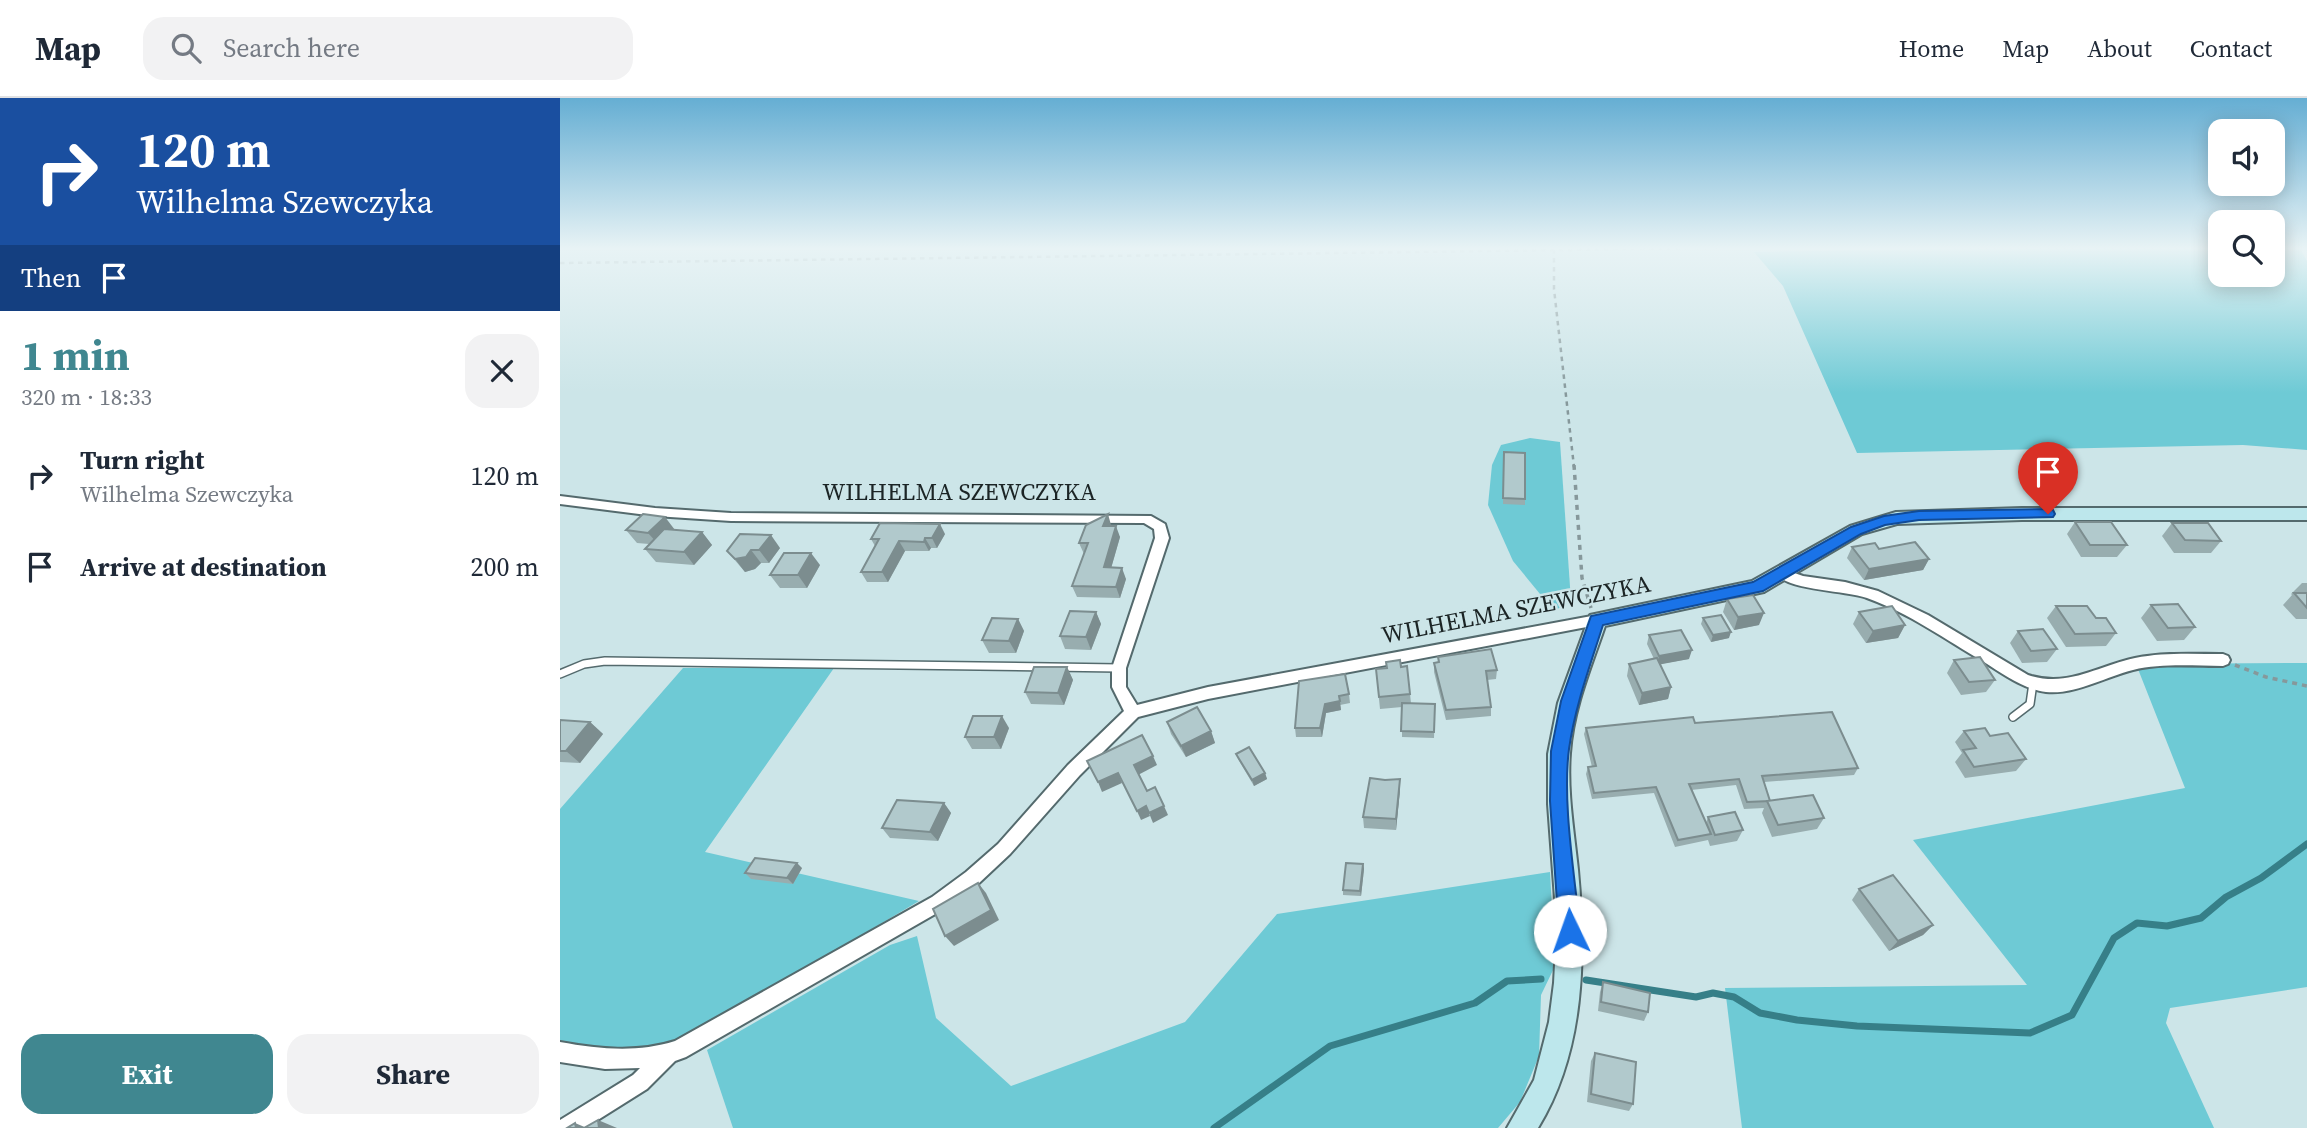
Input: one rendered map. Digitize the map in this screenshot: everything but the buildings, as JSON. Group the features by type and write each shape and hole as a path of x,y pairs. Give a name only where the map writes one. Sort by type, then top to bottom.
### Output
{"street":[{"name":"WILHELMA SZEWCZYKA","path":"560,500 646,511 732,517 1146,519 1160,527 1162,538 1119,668"},
{"name":"WILHELMA SZEWCZYKA","path":"560,1052 599,1058 643,1059 668,1054 696,1041 956,890 1004,849 1073,770 1133,712 1208,693 1737,593 1783,575 1856,530 1884,521 1908,517 2022,514 2307,514"},
{"path":"1783,575 1873,594 1932,623 2033,684 2063,686 2124,667 2151,662 2223,660"},
{"path":"1521,1128 1539,1098 1552,1068 1567,997 1570,948 1559,801 1560,751 1570,701 1597,620"},
{"path":"1119,668 1119,687 1133,712"},
{"name":"WILHELMA SZEWCZYKA","path":"566,1128 640,1082 668,1054"}],"lane":[{"path":"560,674 584,664 605,661 1119,668"},
{"path":"2013,716 2029,708 2033,701 2033,684"}],"path":[{"path":"1555,296 1573,446 1582,578 1585,595 1597,620"},
{"path":"2223,660 2266,677 2307,686"}],"shaded area":[{"path":"1787,296 2307,296 2307,450 2243,445 1857,453"},
{"path":"1530,438 1560,442 1571,601 1554,611 1513,561 1488,505 1492,465 1501,445"},
{"path":"2307,663 2307,987 2170,1008 2166,1023 2214,1128 1742,1128 1725,988 2027,985 1913,840 2185,788 2136,664"},
{"path":"683,668 834,668 705,852 919,901 741,1007 653,1052 560,1043 560,809"},
{"path":"1550,872 1555,966 1541,995 1539,1056 1520,1102 1498,1128 733,1128 707,1050 890,945 917,936 936,1018 1011,1086 1185,1022 1277,914"}],"waterway":[{"path":"1586,980 1696,997 1713,993 1734,997 1760,1013 1797,1020 1857,1026 2030,1033 2072,1015 2114,938 2137,923 2167,926 2201,918 2226,897 2261,878 2307,844"},
{"path":"1214,1128 1330,1046 1475,1003 1507,981 1541,979"}],"route":[{"path":"1570,931 1558,784 1560,751 1565,718 1597,620 1758,587 1783,575 1856,530 1896,518 1962,514 2048,514"}]}
